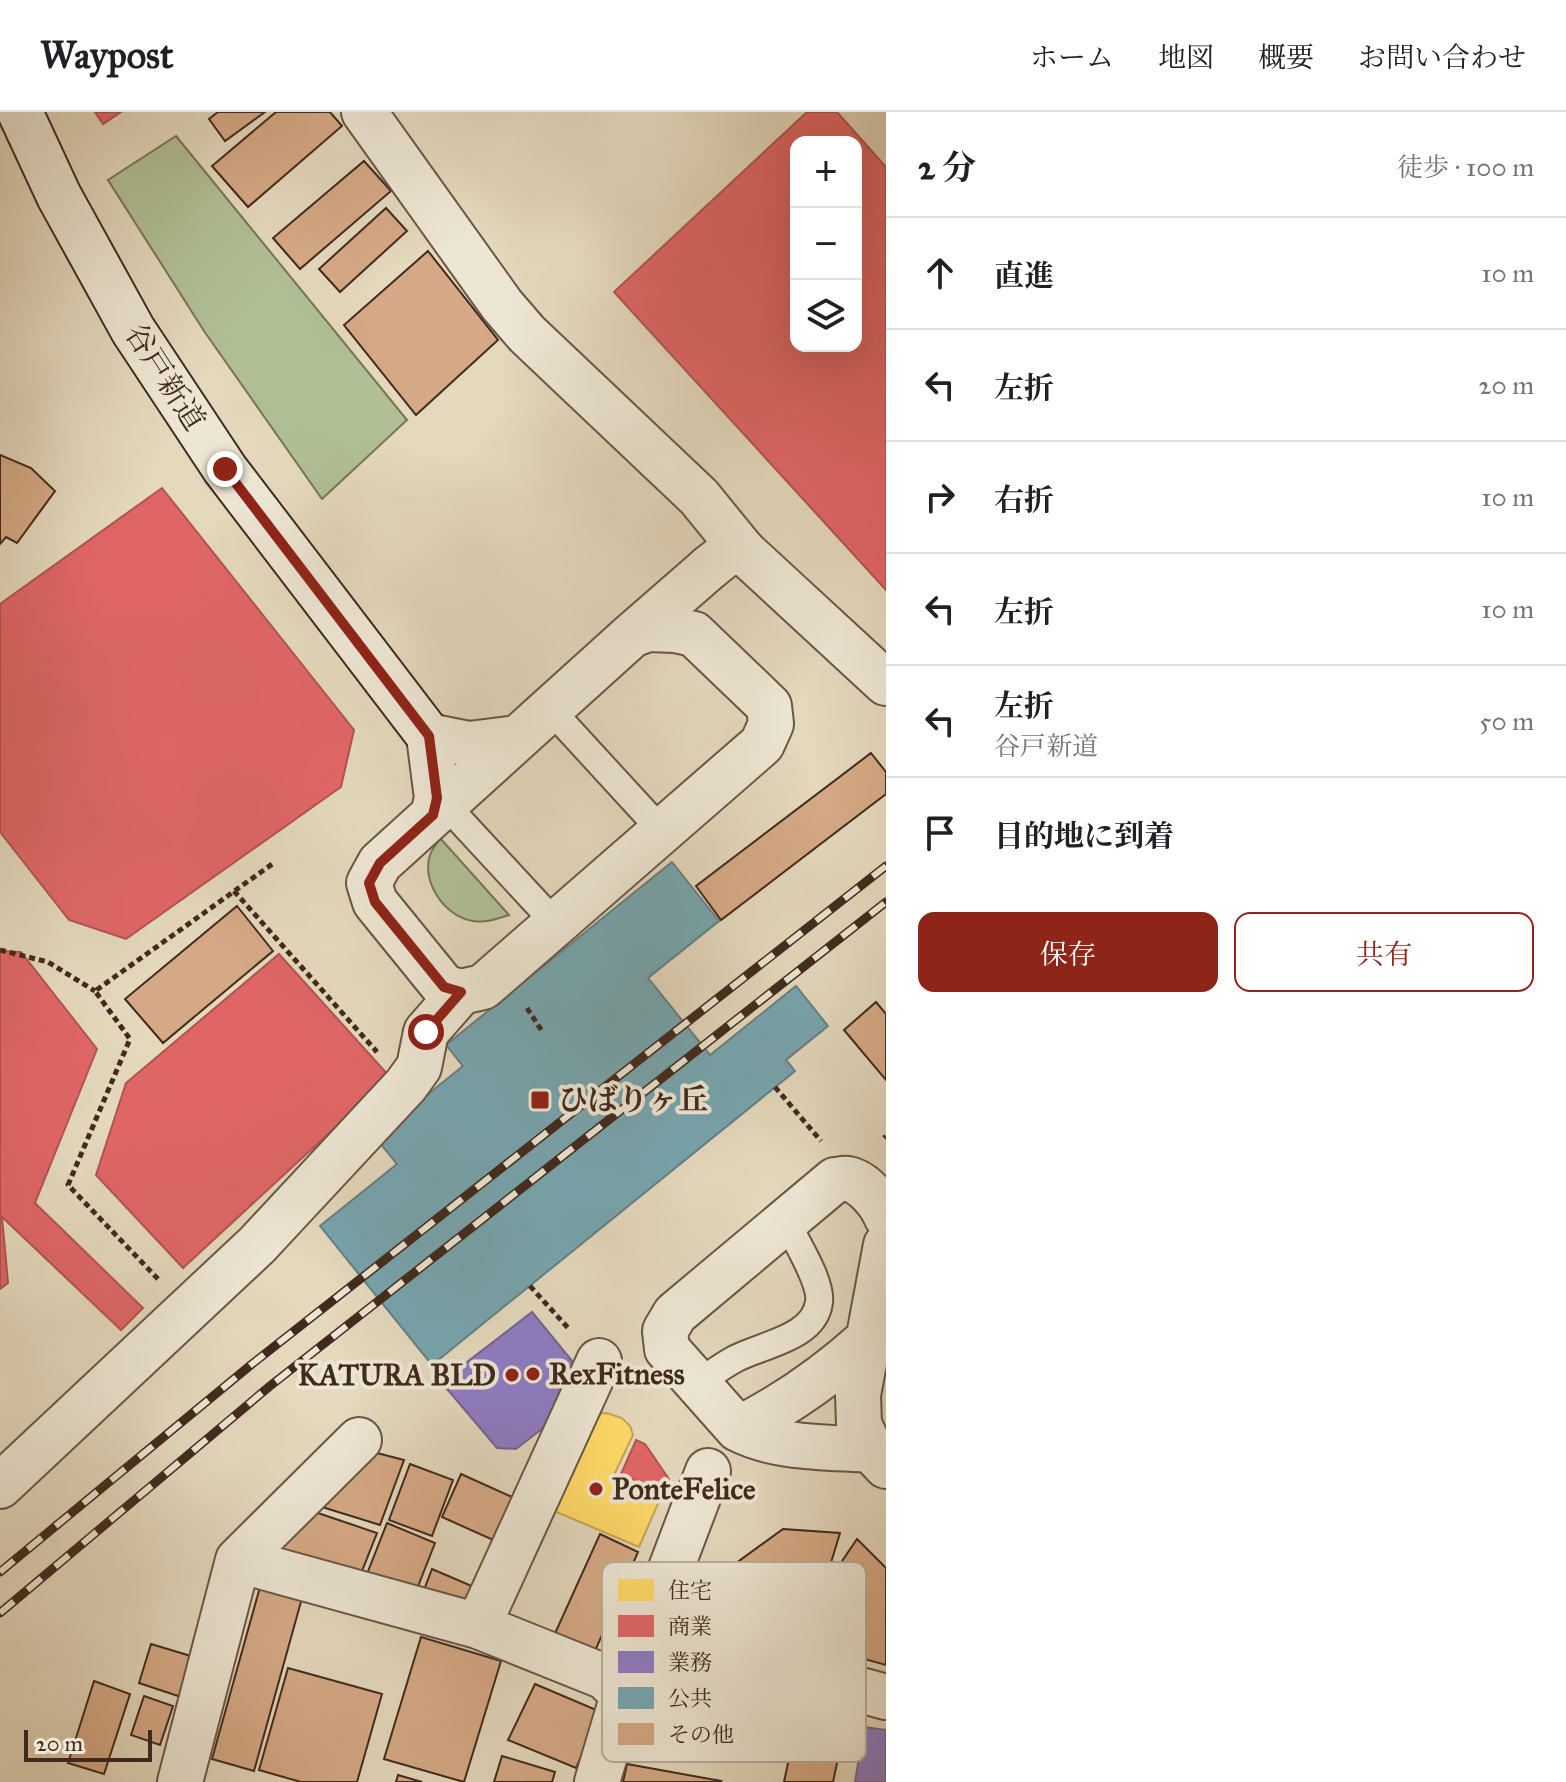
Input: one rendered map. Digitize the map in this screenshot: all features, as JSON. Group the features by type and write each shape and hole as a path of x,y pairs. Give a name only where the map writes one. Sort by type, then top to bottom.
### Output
{"street":[{"name":"谷戸新道","path":"20,112 59,196 149,355 225,469 429,736"},
{"path":"374,116 510,315 699,497 726,559 886,683"},
{"path":"694,634 692,610 700,580 726,559"},
{"path":"632,635 648,629 694,634 769,706 771,724 762,744 483,987 461,992 444,987 375,902 369,883 380,863 632,635 726,559"},
{"path":"439,809 429,736 469,744 518,738"},
{"path":"0,1486 257,1245 406,1085 419,1067 426,1032 461,992"},
{"path":"878,1458 772,1441 738,1429 667,1349 665,1331 675,1314 835,1180 850,1179 860,1185 882,1207 886,1216"},
{"path":"878,1458 859,1424 858,1395 886,1245"},
{"path":"738,1429 770,1413 831,1373 867,1340"},
{"path":"478,1626 585,1346"},
{"path":"180,1782 238,1560 359,1440"},
{"path":"673,1562 708,1471"},
{"path":"238,1560 478,1626 602,1676"},
{"path":"866,1692 886,1697"},
{"path":"597,1782 603,1762"}],"lane":[{"path":"550,709 661,830"},
{"path":"439,809 556,924"},
{"path":"698,1383 735,1359 793,1335 812,1320 820,1303 818,1287 786,1221"}],"path":[{"path":"95,991 275,862"},
{"path":"234,891 406,1085"},
{"path":"0,950 48,962 95,991 130,1039 68,1185 189,1311"},
{"path":"527,1008 542,1031"},
{"path":"775,1087 821,1142"},
{"path":"530,1286 585,1346"}],"green space":[{"path":"176,136 407,420 322,499 204,331 108,180"},
{"path":"440,838 509,915 473,921 453,913 445,905 432,887 428,865"}],"building: 住宅":[{"name":"PonteFelice","path":"607,1413 622,1418 633,1435 612,1479 660,1499 639,1547 547,1508 595,1414"}],"building: 商業":[{"path":"95,112 121,112 103,124"},
{"path":"807,112 837,112 858,136 790,136 790,352 862,352 862,140 886,167 886,590 614,292"},
{"path":"162,488 354,730 341,787 126,939 69,920 0,832 0,604"},
{"path":"672,868 716,921 643,971 399,1161 379,1137 464,1066 452,1046"},
{"path":"0,951 21,952 97,1049 35,1203 143,1308 121,1330 2,1217 8,1283 0,1289"},
{"path":"279,954 390,1077 183,1268 96,1175 126,1083"},
{"path":"636,1440 645,1444 669,1479 663,1493 621,1474"}],"building: 業務":[{"name":"KATURA BLD","path":"532,1312 577,1367 552,1421 516,1449 497,1448 441,1382"},
{"path":"866,1727 886,1730 886,1782 855,1782 858,1762 866,1762"}],"building: 公共":[{"path":"672,862 719,921 648,978 710,1055 796,986 828,1026 786,1060 795,1071 432,1365 320,1226 397,1164 375,1137 463,1066 446,1045"}],"building: その他":[{"path":"218,112 265,112 225,141 209,119"},
{"path":"276,112 330,112 342,126 248,207 212,166"},
{"path":"364,161 391,191 300,269 273,238"},
{"path":"386,208 407,231 340,292 319,269"},
{"path":"428,251 498,340 416,415 344,325"},
{"path":"0,455 31,468 55,491 17,543 6,537 0,544"},
{"path":"871,753 886,772 886,794 721,920 696,886"},
{"path":"237,906 273,951 163,1043 125,999"},
{"path":"876,1002 886,1014 886,1080 844,1030"},
{"path":"373,1452 404,1460 380,1525 322,1507"},
{"path":"410,1464 453,1480 432,1536 389,1520"},
{"path":"461,1474 521,1501 502,1544 442,1517"},
{"path":"312,1511 377,1533 360,1576 275,1550"},
{"path":"387,1523 435,1543 415,1594 367,1574"},
{"path":"783,1529 840,1533 831,1562 738,1562"},
{"path":"600,1534 638,1552 634,1562 602,1562 602,1635 592,1658 552,1640"},
{"path":"857,1539 886,1568 886,1665 866,1659 866,1562 841,1562"},
{"path":"432,1569 481,1590 470,1616 422,1595"},
{"path":"260,1587 302,1598 254,1771 212,1759"},
{"path":"421,1637 501,1661 464,1782 384,1759"},
{"path":"151,1644 194,1657 181,1697 139,1683"},
{"path":"288,1668 382,1694 357,1782 301,1782 259,1770"},
{"path":"94,1681 130,1694 104,1774 68,1763"},
{"path":"535,1684 601,1712 576,1768 508,1740"},
{"path":"144,1696 173,1706 160,1745 131,1735"},
{"path":"502,1756 555,1772 552,1782 494,1782"},
{"path":"788,1762 837,1762 833,1782 784,1782"},
{"path":"627,1764 721,1781 623,1782"},
{"path":"398,1775 422,1782 396,1782"}],"railway":[{"path":"0,1572 252,1364 886,866"},
{"path":"0,1613 270,1386 886,902"}],"place":[{"name":"ひばりヶ丘","path":"540,1100"},
{"name":"RexFitness","path":"533,1374"},
{"name":"KATURA BLD","path":"512,1375"},
{"name":"PonteFelice","path":"596,1489"}],"route":[{"path":"225,469 429,736 437,798 433,815 380,863 369,883 375,902 444,987 461,992 426,1032"}]}
